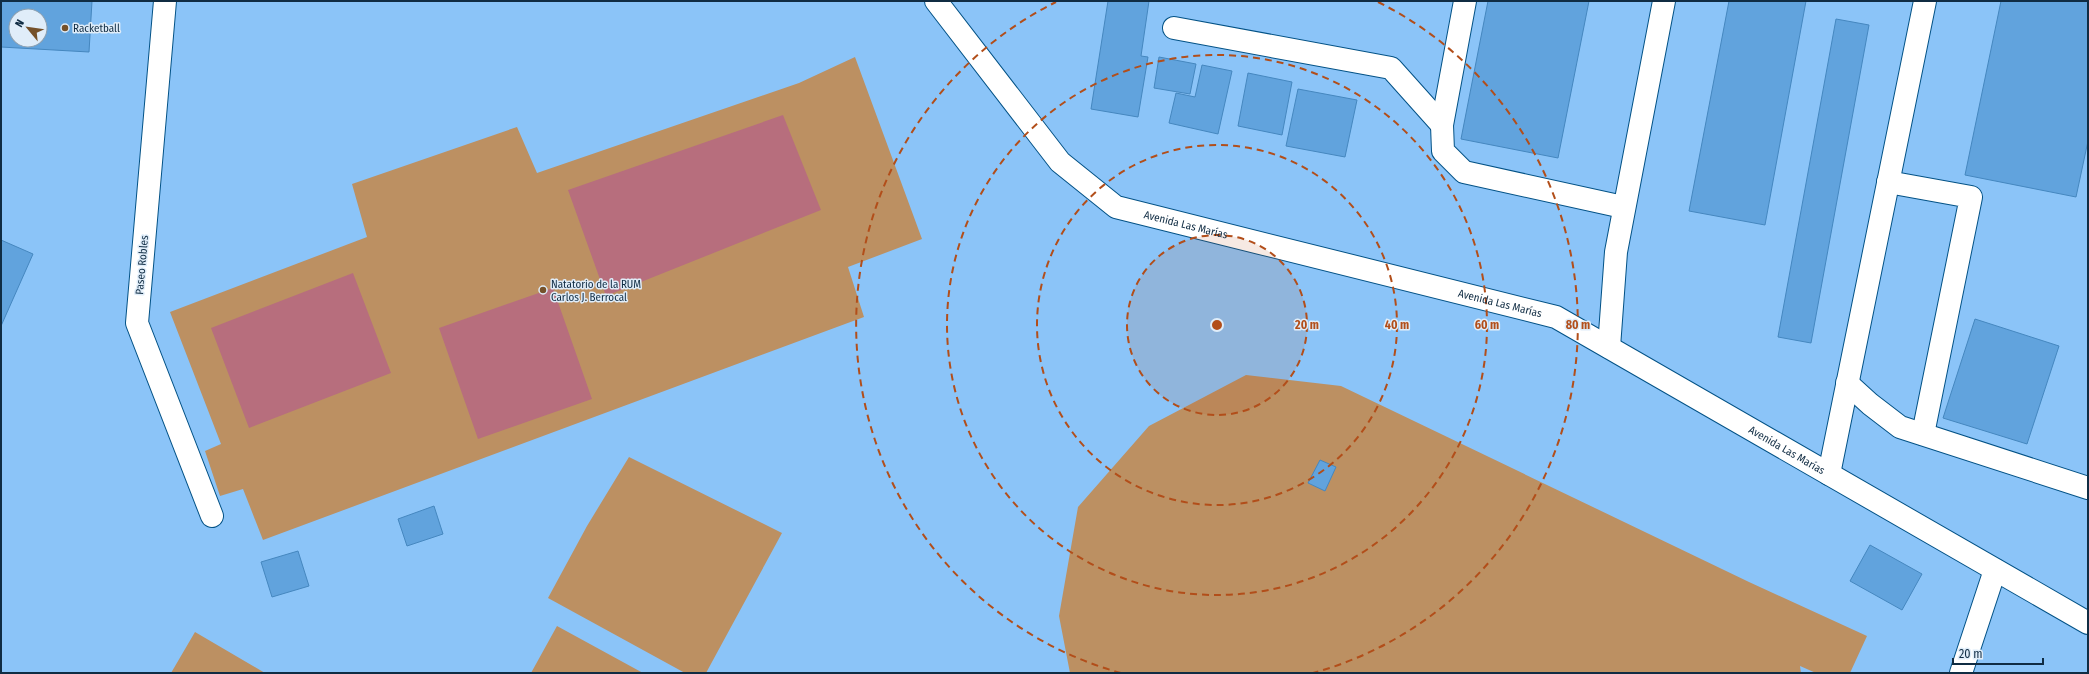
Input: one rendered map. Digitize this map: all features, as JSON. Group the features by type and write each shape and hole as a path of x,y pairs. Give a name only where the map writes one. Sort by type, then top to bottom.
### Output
{"street":[{"name":"Paseo Robles","path":"165,1 137,322 212,516"},
{"name":"Avenida Las Marías","path":"936,1 1060,162 1116,207 1556,316 2088,623"},
{"path":"1465,1 1442,125 1443,151 1464,172 1624,207"},
{"path":"1610,347 1616,252 1664,1"},
{"path":"1829,474 1925,1"},
{"path":"1174,28 1391,68 1442,125"},
{"path":"1888,182 1971,197 1923,434"},
{"path":"1847,383 1870,404 1900,427 2088,488"},
{"path":"1961,673 1995,570"}],"shaded area":[{"path":"1,1 2088,1 2088,673 1,673"},
{"name":"Natatorio de la RUM Carlos J. Berrocal","path":"855,57 922,239 848,267 864,317 263,540 243,489 220,496 205,451 221,444 170,312 367,237 352,184 517,127 537,173 799,83"},
{"path":"783,115 821,210 606,296 568,190"},
{"path":"353,273 391,373 249,428 211,328"},
{"path":"553,288 592,399 478,439 439,328"},
{"path":"1246,375 1341,386 1749,582 1867,636 1850,673 1816,673 1800,666 1801,673 1070,673 1059,616 1078,507 1149,426"},
{"path":"629,457 782,533 706,673 685,673 548,598 587,526"},
{"path":"557,626 643,673 531,673"},
{"path":"195,632 265,673 171,673"}],"building":[{"name":"Racketball","path":"1,1 92,1 89,52 19,48 48,48 48,8 8,8 8,47 1,47"},
{"path":"1108,1 1149,1 1141,56 1148,57 1138,117 1091,109"},
{"path":"1488,1 1589,1 1558,158 1461,139"},
{"path":"1729,1 1806,1 1765,225 1689,211"},
{"path":"2001,1 2088,1 2088,141 2076,197 1965,175"},
{"path":"1836,19 1869,25 1811,343 1778,337"},
{"path":"1159,57 1196,64 1190,94 1154,88"},
{"path":"1202,65 1232,71 1218,134 1169,123 1176,93 1195,97"},
{"path":"1248,73 1292,82 1282,135 1238,126"},
{"path":"1298,89 1357,100 1345,157 1286,146"},
{"path":"1,240 33,254 1,326"},
{"path":"1975,319 2059,346 2027,444 1943,418"},
{"path":"1320,460 1336,467 1325,491 1308,483"},
{"path":"434,506 443,534 407,546 398,519"},
{"path":"1870,545 1922,574 1902,610 1850,581"},
{"path":"298,551 309,586 272,597 261,562"}],"place":[{"name":"Racketball","path":"65,28"},
{"name":"Natatorio de la RUM Carlos J. Berrocal","path":"543,290"}]}
